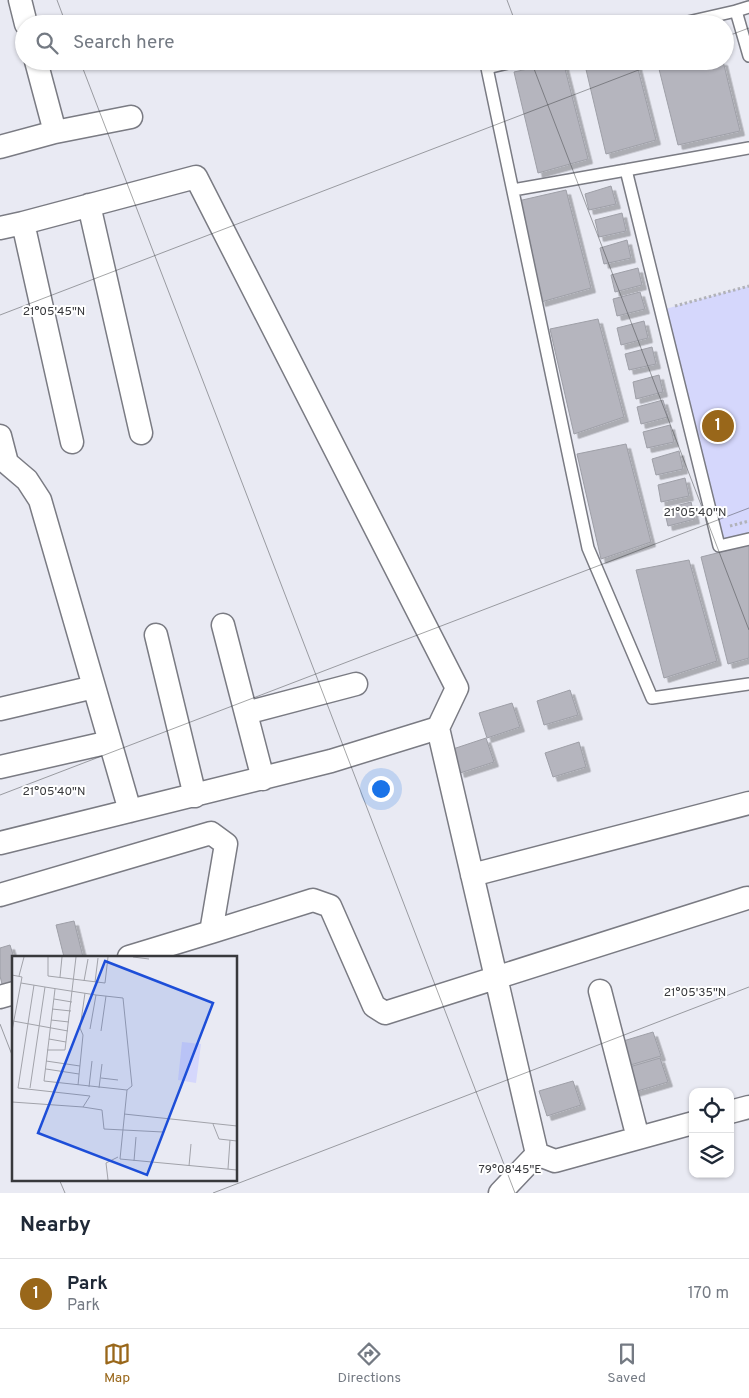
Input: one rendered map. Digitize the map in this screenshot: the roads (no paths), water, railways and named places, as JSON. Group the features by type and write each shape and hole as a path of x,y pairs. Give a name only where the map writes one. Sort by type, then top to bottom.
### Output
{"street":[{"path":"20,0 24,15"},
{"path":"38,70 55,132"},
{"path":"0,148 55,132 131,117"},
{"path":"0,228 196,177 457,688 438,728 537,1154"},
{"path":"89,205 141,433"},
{"path":"23,223 72,442"},
{"path":"0,436 7,463 27,480 40,500 130,811"},
{"path":"223,625 263,778"},
{"path":"156,635 195,796"},
{"path":"246,713 356,684"},
{"path":"0,709 94,687"},
{"path":"0,843 331,761 438,728"},
{"path":"0,767 110,742"},
{"path":"472,875 749,803"},
{"path":"0,896 211,833 226,844 211,932"},
{"path":"133,956 313,900 330,906 374,1006 386,1013 747,898"},
{"path":"600,991 638,1138"},
{"path":"734,1111 749,1107"},
{"path":"537,1154 555,1161 689,1124"},
{"path":"500,1193 537,1154"}],"lane":[{"path":"719,15 749,7"},
{"path":"736,11 749,56"},
{"path":"487,70 588,548 652,698 749,684"},
{"path":"513,190 749,148"},
{"path":"626,170 719,546 749,539"}],"place":[{"name":"Park","path":"718,426"}]}
